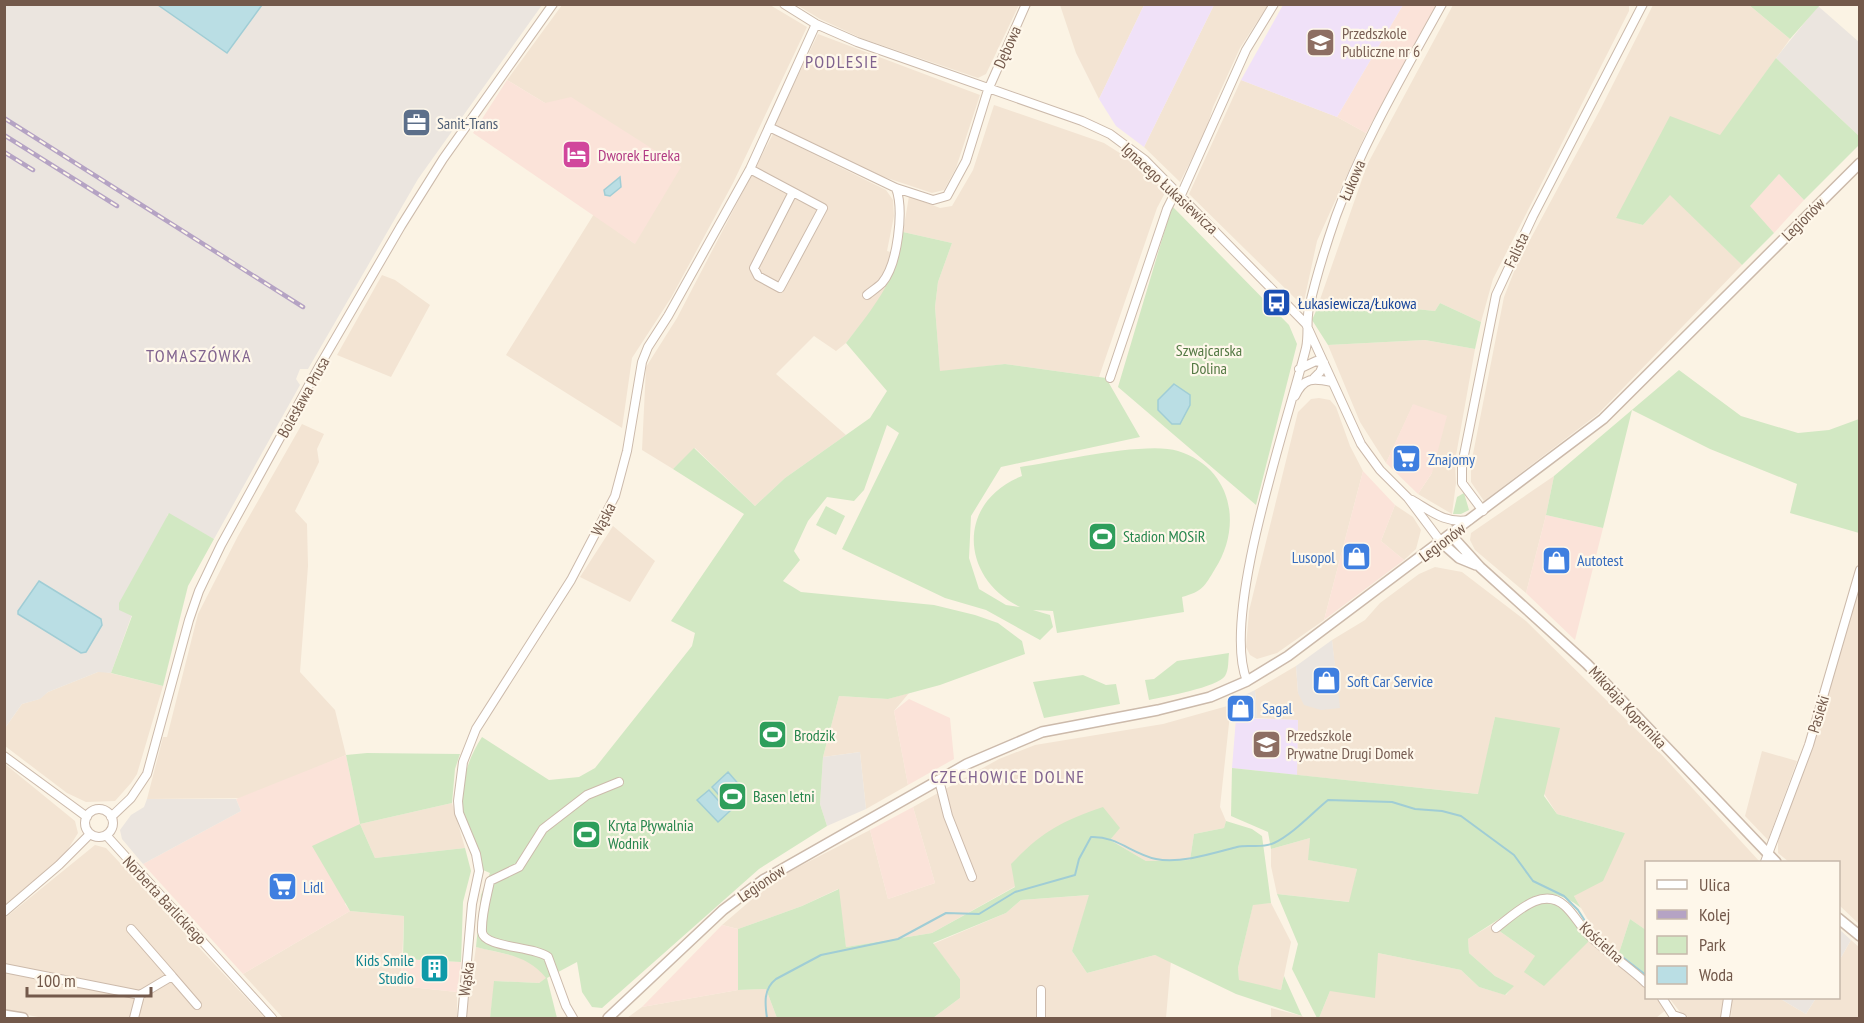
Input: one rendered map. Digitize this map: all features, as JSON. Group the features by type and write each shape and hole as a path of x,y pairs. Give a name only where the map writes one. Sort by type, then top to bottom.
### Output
{"street":[{"name":"Bolesława Prusa","path":"111,817 132,798 147,774 189,620 199,591 221,545 320,365 401,226 443,159 553,4"},
{"name":"Ignacego Łukasiewicza","path":"783,4 816,24 857,42 988,90 1082,121 1110,134 1145,160 1306,324 1352,429 1369,457 1408,498 1441,542"},
{"name":"Dębowa","path":"769,128 897,188 933,200 947,196 970,152 988,90 1026,4"},
{"path":"1110,378 1167,209 1179,193 1246,50 1274,4"},
{"name":"Łukowa","path":"1248,681 1241,655 1243,611 1255,546 1307,342 1306,324 1336,216 1359,162 1442,4"},
{"name":"Falista","path":"1483,511 1462,483 1462,465 1496,295 1533,216 1643,4"},
{"name":"Wąska","path":"462,1018 472,904 478,874 476,854 459,813 459,782 466,749 476,729 571,580 615,496 627,451 642,362 648,347 668,316 750,169 816,24"},
{"name":"Legionów","path":"608,1018 743,894 782,868 996,749 1042,732 1190,703 1248,681 1296,651 1603,419 1860,163"},
{"path":"750,169 823,208 780,288 758,276 754,268 793,192"},
{"path":"867,295 882,283 891,262 901,214 897,188"},
{"path":"1299,369 1316,361 1324,363"},
{"name":"Łukowa","path":"1287,414 1299,387 1314,378 1324,363"},
{"path":"1314,378 1332,382"},
{"name":"Ignacego Łukasiewicza","path":"1408,498 1443,519"},
{"path":"1443,519 1455,522 1472,519"},
{"path":"1443,519 1450,535"},
{"name":"Mikołaja Kopernika","path":"1450,535 1480,567 1587,664 1766,859"},
{"name":"Mikołaja Kopernika","path":"1441,542 1459,558 1480,567"},
{"name":"Pasieki","path":"1766,859 1809,745 1860,570"},
{"path":"4,756 87,817"},
{"path":"939,780 948,816 972,877"},
{"path":"490,881 519,867 543,830 587,795 619,782"},
{"path":"101,810 111,817 111,829 106,835 98,837 90,834 86,826 87,817 93,811 101,810"},
{"path":"4,912 59,865 90,834"},
{"name":"Norberta Barlickiego","path":"106,835 272,1018"},
{"path":"478,874 490,881"},
{"path":"490,881 482,931 484,938 490,943 530,948 548,957 566,1006 573,1018"},
{"name":"Kościelna","path":"1496,928 1530,903 1542,898 1554,899 1571,912 1588,934 1645,981"},
{"path":"1840,919 1860,936"},
{"path":"131,929 197,1005"},
{"path":"4,968 140,995 172,976"},
{"path":"1041,990 1041,1018"},
{"path":"134,1018 140,995"},
{"path":"1662,999 1670,1017 1682,1018"},
{"path":"1725,1018 1728,999"},
{"path":"4,1015 23,1018"}],"shaded area":[{"path":"1019,4 986,74 978,78 861,38 820,19 797,5"},
{"path":"5,5 542,5 418,179 308,369 300,369 296,379 300,385 214,539 168,514 111,673 98,672 48,692 40,699 22,704 5,728"},
{"path":"562,5 770,5 807,27 733,183 671,298 632,358 622,428 506,355 594,214 635,244 545,103 507,80"},
{"path":"1060,5 1144,5 1099,99 1076,53"},
{"path":"1144,5 1214,5 1144,147 1116,126 1099,99"},
{"path":"1214,5 1268,5 1240,48 1213,107 1206,130 1180,182 1144,147"},
{"name":"Przedszkole Publiczne nr 6","path":"1283,5 1403,5 1337,117 1241,80"},
{"path":"1403,5 1436,5 1366,133 1337,117"},
{"path":"1453,5 1629,5 1629,11 1493,279 1481,322 1440,303 1435,311 1386,306 1316,311 1367,165"},
{"path":"1653,5 1749,5 1790,39 1720,136 1616,217 1643,225 1670,194 1742,265 1598,414 1484,501 1471,482 1471,464 1504,297 1517,264 1601,108"},
{"path":"1818,6 1859,42 1859,136 1776,58"},
{"path":"818,34 980,95 956,168 944,190 932,193 854,167 773,127"},
{"path":"507,80 545,103 571,97 681,167 635,244 473,133"},
{"path":"1241,80 1337,117 1366,133 1317,241 1303,306 1189,194"},
{"path":"994,105 1104,143 1126,157 1166,191 1157,208 1099,377 1005,364 940,372 935,307 938,282 952,243 903,232 909,196 940,208 952,206 973,170"},
{"path":"773,134 886,190 893,200 894,216 887,251 900,255 880,300 846,343 836,351 814,336 776,374 846,435 785,478 755,506 695,448 673,469 642,450 646,367 677,318"},
{"path":"1779,174 1804,200 1774,233 1749,206"},
{"path":"382,275 395,280 430,305 391,377 337,355"},
{"path":"1425,340 1475,349 1455,461 1456,483 1452,514 1418,494 1432,473 1413,405 1386,463 1360,422 1328,345"},
{"path":"1311,399 1330,400 1336,407 1350,446 1363,471 1324,620 1277,653 1257,659 1250,655 1246,647 1249,611 1298,412"},
{"path":"1413,404 1447,416 1432,473 1418,494 1386,463"},
{"path":"302,424 324,434 317,449 319,462 295,511 307,524 308,566 300,672 335,710 346,755 245,798 147,799 163,737 167,737 198,614 238,536"},
{"path":"1363,471 1395,505 1381,541 1404,560 1324,620"},
{"path":"1554,476 1526,593 1475,550 1470,540 1471,533"},
{"path":"1395,505 1413,517 1421,530 1416,549 1404,560 1381,541"},
{"path":"1546,515 1603,528 1575,640 1526,593"},
{"path":"613,526 655,561 630,602 580,577"},
{"path":"1435,567 1462,572 1526,621 1662,755 1759,861 1645,861 1645,929 1630,919 1619,953 1594,930 1574,896 1625,833 1557,814 1495,717 1479,794 1297,775 1298,720 1257,718 1255,690 1296,666 1298,693 1339,708 1332,640 1365,620 1380,603 1419,574"},
{"path":"1859,589 1860,924 1840,906 1840,861 1788,861 1778,853 1778,841 1815,740"},
{"path":"1332,640 1340,708 1321,710 1304,705 1298,693 1296,666"},
{"path":"98,672 163,686 137,774 115,801 86,802 67,793 5,746 5,728 22,704 39,699 48,692"},
{"path":"1255,690 1257,718 1236,718 1237,699"},
{"path":"909,693 894,711 908,785 866,809 860,752 823,757 839,696 888,699"},
{"path":"909,699 950,718 954,759 908,785 894,711"},
{"path":"1231,705 1220,807 1226,821 1224,828 1194,834 1190,860 1146,861 1110,840 1119,828 932,933 846,947 838,889 802,906 738,929 722,925 777,878 870,830 888,899 935,883 913,807 999,759 1035,745 1163,724"},
{"name":"Przedszkole Prywatne Drugi Domek","path":"1236,718 1298,720 1297,775 1232,768"},
{"path":"1762,751 1797,761 1768,840 1745,816"},
{"path":"860,752 866,809 827,826 820,804 823,757"},
{"path":"346,755 360,824 345,904 350,911 243,974 143,864 241,811 236,799"},
{"path":"5,764 75,821 78,833 65,854 5,906"},
{"path":"147,799 236,799 241,811 143,864 122,839 120,830 131,815 144,807"},
{"path":"452,803 465,848 375,858 360,824"},
{"path":"913,807 935,883 888,899 870,830"},
{"path":"1310,838 1309,860 1357,869 1350,902 1277,894 1271,866 1271,849"},
{"path":"95,845 106,848 265,1018 44,1018 5,1011 5,918"},
{"path":"1090,895 1072,951 1087,973 1155,955 1171,960 1166,1018 933,1018 960,998 960,979 933,944 1006,913 1021,900"},
{"path":"1271,903 1291,942 1281,990 1239,981 1238,968 1253,904"},
{"path":"350,911 404,916 401,986 457,992 457,1018 283,1018 243,974"},
{"path":"722,925 738,929 738,990 642,1007"},
{"path":"1491,925 1535,956 1590,940 1645,987 1645,999 1657,999 1667,1009 1656,1018 1319,1018 1330,991 1378,953 1461,970 1479,987 1506,995 1513,986 1495,976 1469,953 1468,939"},
{"path":"1840,930 1851,940 1840,959"},
{"path":"1851,940 1859,947 1859,1018 1731,1018 1732,999 1781,999 1806,1014 1815,999 1840,999 1840,959"},
{"path":"476,947 519,957 536,966 547,978 539,983 495,981 490,1018 466,1018"},
{"path":"403,959 461,962 457,992 401,986"},
{"path":"766,989 777,1018 627,1018 642,1007 738,990"},
{"path":"1670,999 1725,999 1722,1018 1690,1018 1681,1013"},
{"path":"1781,999 1815,999 1806,1014"},
{"path":"1271,1008 1302,1016 1305,1018 1271,1018"}],"green space":[{"path":"1749,5 1820,5 1790,39"},
{"path":"1776,58 1859,136 1859,145 1804,200 1779,174 1750,206 1774,233 1742,265 1670,195 1643,225 1616,218 1670,116 1720,135"},
{"name":"Szwajcarska Dolina","path":"1172,206 1289,325 1297,344 1256,505 1118,387"},
{"path":"903,232 952,243 938,282 935,307 940,371 1005,364 1106,378 1140,437 1001,467 971,516 969,558 979,589 1006,605 1020,607 1000,594 986,578 977,560 974,540 977,521 985,503 1001,488 1022,476 1020,467 1101,453 1145,449 1178,451 1196,459 1210,470 1221,484 1230,517 1229,534 1224,552 1202,588 1182,597 1184,612 1057,633 1053,611 1033,610 1050,615 1053,627 1040,640 986,610 945,598 842,549 899,433 887,425 864,490 854,501 827,497 808,521 794,551 800,560 783,581 801,592 934,605 975,615 998,623 1022,641 1025,654 940,685 888,699 839,696 823,757 820,804 827,826 759,869 602,1008 592,1007 582,992 577,962 547,978 557,1018 490,1018 494,981 539,983 546,978 539,970 523,960 476,947 481,895 490,873 483,870 465,819 462,792 469,763 477,745 482,737 549,780 579,777 595,768 692,646 695,633 671,621 744,514 673,469 694,448 755,506 785,478 870,418 887,391 846,343 875,304 890,278 896,264"},
{"path":"1440,303 1481,322 1475,349 1425,340 1328,345 1312,320 1316,311 1386,306 1435,311"},
{"path":"1679,370 1741,416 1798,433 1829,430 1859,419 1859,533 1790,513 1797,484 1710,449 1632,410 1603,528 1546,515 1554,476"},
{"path":"1464,493 1469,510 1461,514 1453,514 1457,497"},
{"path":"826,506 845,516 836,535 816,525"},
{"path":"169,513 214,539 188,586 163,686 111,673 132,616 119,610 119,603"},
{"path":"1229,653 1227,671 1220,680 1190,691 1149,700 1145,680 1154,679 1177,661"},
{"path":"1083,675 1106,685 1116,684 1120,704 1044,718 1033,682"},
{"path":"1495,717 1560,728 1544,796 1557,814 1625,833 1603,881 1574,896 1581,908 1560,896 1548,894 1535,896 1468,939 1469,953 1495,976 1514,986 1505,995 1479,987 1461,970 1378,953 1375,998 1330,991 1319,1018 1317,1018 1292,969 1298,944 1277,894 1349,902 1357,869 1308,860 1310,838 1271,849 1268,832 1231,816 1232,768 1478,794"},
{"path":"367,753 460,754 455,769 452,803 360,824 346,755"},
{"path":"1103,807 1120,828 1110,840 1146,861 1190,860 1194,834 1224,828 1226,821 1252,829 1262,836 1271,903 1253,905 1238,968 1239,980 1281,990 1284,976 1302,1016 1236,994 1155,955 1087,973 1072,951 1089,895 1021,900 1006,913 933,943 960,979 960,998 933,1018 777,1018 766,989 738,990 738,929 802,906 839,889 846,947 932,933 1015,887 1011,864 1043,835 1063,823"},
{"path":"360,824 375,858 465,848 471,871 463,902 461,962 403,959 404,916 350,911 312,846"},
{"path":"1553,901 1561,904 1590,940 1544,986 1524,972 1535,956 1498,930 1534,904"},
{"path":"1630,919 1645,929 1645,973 1619,953"}],"water":[{"path":"158,5 262,5 227,53"},
{"path":"620,177 621,187 610,196 605,195 604,190"},
{"path":"1174,384 1190,395 1190,405 1180,424 1172,424 1158,410 1158,400"},
{"path":"39,581 101,619 102,625 86,652 81,653 18,614"},
{"name":"Basen letni","path":"728,772 742,788 743,799 718,822 697,800 709,790 724,807 730,807 729,801 724,801 712,787"}],"waterway":[{"path":"767,1018 767,992 776,979 821,955 898,939 946,913 979,914 1015,892 1075,875 1079,859 1091,837 1109,839 1147,857 1165,860 1186,859 1237,847 1264,846 1274,843 1295,829 1328,800 1392,802 1415,809 1442,811 1461,816 1514,855 1533,881 1564,896 1578,910 1594,935 1645,974"}],"railway":[{"path":"4,118 303,307"},
{"path":"4,135 117,206"},
{"path":"4,152 33,170"}],"place":[{"name":"Przedszkole Publiczne nr 6","path":"1321,42"},
{"name":"Sanit-Trans","path":"416,123"},
{"name":"Dworek Eureka","path":"577,155"},
{"name":"Łukasiewicza/Łukowa","path":"1277,303"},
{"name":"Znajomy","path":"1407,459"},
{"name":"Stadion MOSiR","path":"1102,536"},
{"name":"Lusopol","path":"1356,557"},
{"name":"Autotest","path":"1556,560"},
{"name":"Soft Car Service","path":"1326,681"},
{"name":"Sagal","path":"1241,708"},
{"name":"Brodzik","path":"773,735"},
{"name":"Przedszkole Prywatne Drugi Domek","path":"1266,744"},
{"name":"Basen letni","path":"732,796"},
{"name":"Kryta Pływalnia Wodnik","path":"587,834"},
{"name":"Lidl","path":"282,887"},
{"name":"Kids Smile Studio","path":"435,969"}],"district":[{"name":"PODLESIE","path":"842,61"},
{"name":"TOMASZÓWKA","path":"199,355"},
{"name":"CZECHOWICE DOLNE","path":"1008,776"}]}
